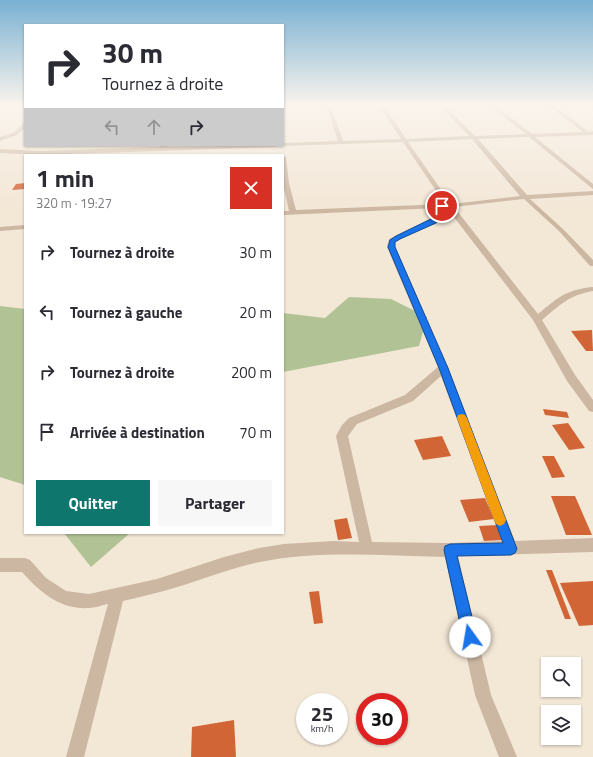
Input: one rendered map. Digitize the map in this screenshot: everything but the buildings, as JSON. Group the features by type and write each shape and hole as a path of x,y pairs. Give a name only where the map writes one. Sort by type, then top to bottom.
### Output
{"street":[{"path":"284,145 419,139"},
{"path":"475,139 525,197 562,231 593,264"},
{"path":"535,139 593,187"},
{"path":"404,140 446,206 537,318 571,378 593,408"},
{"path":"0,151 40,153 220,146"},
{"path":"284,165 286,183 293,212"},
{"path":"284,213 446,206 525,197 593,194"},
{"path":"446,206 440,217 434,222 398,238 392,242 391,247 443,368 511,549"},
{"path":"0,229 24,227"},
{"path":"537,318 566,296 577,291 593,289"},
{"path":"367,548 342,436 346,428 353,421 409,398 443,368"},
{"path":"0,565 25,565 41,583 64,598 89,601 157,586 224,564 284,551 333,548 450,550 511,549 593,544"},
{"path":"450,550 483,695 508,757"},
{"path":"75,757 117,596"}],"green space":[{"path":"349,297 391,299 427,317 419,346 284,372 284,313 325,318"},
{"path":"0,306 24,309 24,485 0,477"},
{"path":"65,534 129,534 91,567"}],"slow traffic":[{"path":"462,418 500,520"}],"route":[{"path":"442,206 440,217 434,222 398,238 392,242 391,247 443,368 511,549 450,550 470,637"}]}
